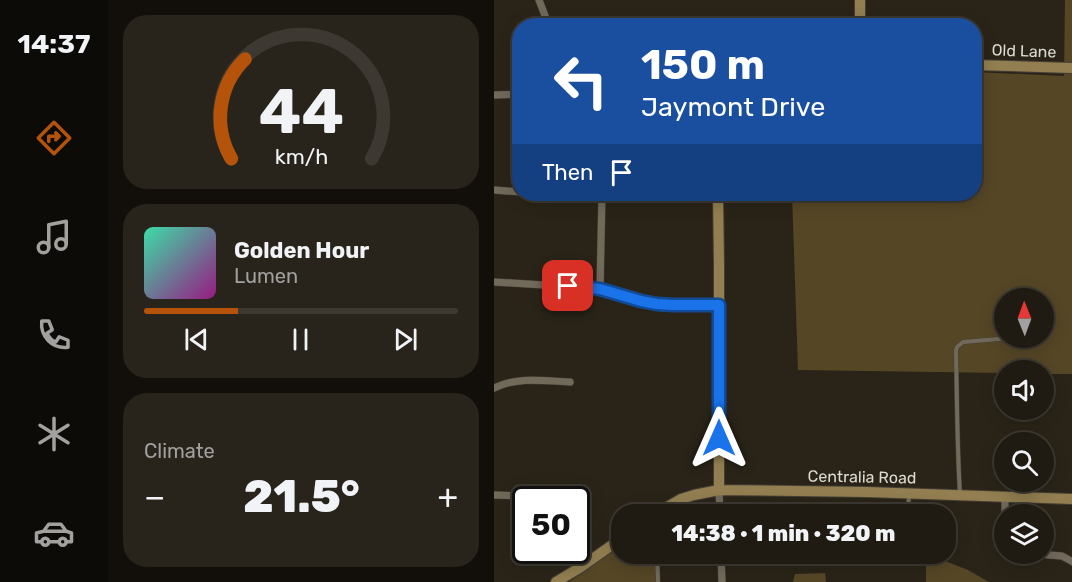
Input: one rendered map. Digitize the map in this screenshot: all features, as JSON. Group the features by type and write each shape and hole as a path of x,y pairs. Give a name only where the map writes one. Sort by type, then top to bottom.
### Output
{"main road":[{"path":"860,0 860,18"},
{"name":"Old Lane","path":"982,64 1073,68"},
{"path":"718,201 719,490"},
{"name":"Centralia Road","path":"672,504 700,493 719,490 909,493 1073,499"},
{"path":"556,582 611,546"}],"street":[{"path":"539,0 546,18"},
{"path":"494,95 512,94"},
{"path":"494,190 512,191"},
{"path":"600,289 602,201"},
{"path":"494,282 600,289 657,304 719,305"},
{"path":"494,388 521,380 570,382"},
{"path":"719,490 720,504"},
{"path":"494,495 512,496"},
{"path":"1005,496 1005,504"},
{"path":"1054,555 1062,556 1073,562"},
{"path":"721,564 722,582"}],"lane":[{"path":"960,495 956,350 963,342 994,339"},
{"path":"908,504 909,493"},
{"path":"657,564 658,582"}],"shaded area":[{"path":"1065,0 1072,0 1072,374 1054,374 1054,360 994,360 994,373 798,370 792,201 982,201 982,72 1064,76"},
{"path":"611,552 611,564 655,564 656,582 569,582"},
{"path":"926,564 953,564 989,582 926,582"},
{"path":"825,573 826,582 793,582 795,574"}],"route":[{"path":"568,286 600,289 657,304 719,305 719,438"}]}
